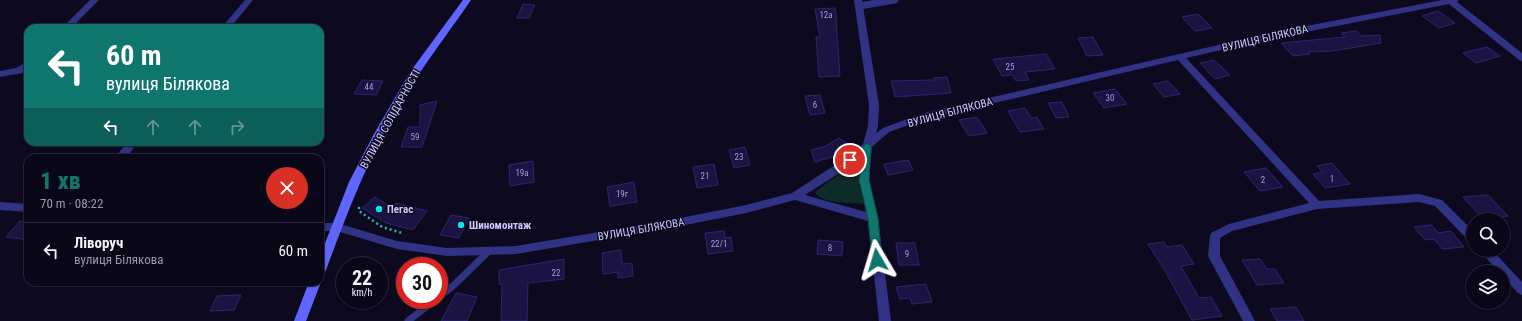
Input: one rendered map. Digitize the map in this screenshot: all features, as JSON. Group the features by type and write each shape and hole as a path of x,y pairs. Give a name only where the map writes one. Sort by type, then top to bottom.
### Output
{"main road":[{"name":"ВУЛИЦЯ СОЛІДАРНОСТІ","path":"324,260 368,154 407,84 446,26 467,0"},
{"path":"300,321 313,286"}],"street":[{"path":"70,24 95,0"},
{"path":"228,24 249,0"},
{"path":"1453,0 1522,58"},
{"name":"ВУЛИЦЯ БІЛЯКОВА","path":"324,226 337,228 397,245 447,252 516,250 670,224 795,196 842,166 886,130 924,116 1181,58 1270,36 1453,0"},
{"path":"858,3 869,63 874,105 873,126 867,146 864,180 873,218 885,321"},
{"path":"1181,58 1317,205"},
{"path":"0,74 19,71 24,67"},
{"path":"123,154 130,146"},
{"path":"795,196 835,206 873,218"},
{"path":"1249,321 1214,256 1215,236 1229,228 1317,205 1419,198 1438,203 1466,231"},
{"path":"0,206 24,208"},
{"path":"1491,257 1522,290"}],"lane":[{"path":"858,3 895,0"},
{"path":"448,290 489,251"},
{"path":"408,321 423,309"}],"path":[{"path":"359,202 359,210 382,227 404,234"}],"green space":[{"path":"861,158 859,185 864,204 830,201 818,196 815,192"}],"building":[{"path":"523,4 535,5 529,18 517,18"},
{"path":"835,8 840,76 819,77 816,37 820,37 815,9"},
{"path":"1438,11 1455,23 1439,28 1422,16"},
{"path":"1198,14 1212,28 1195,31 1182,17"},
{"path":"1356,31 1362,36 1380,35 1381,43 1332,51 1308,52 1310,54 1293,56 1281,43 1345,37 1341,33"},
{"path":"1093,37 1103,55 1087,56 1078,38"},
{"path":"1487,47 1500,56 1476,63 1463,53"},
{"path":"1046,54 1055,69 1025,72 1029,80 1016,81 1013,75 1002,76 993,59"},
{"path":"1214,60 1230,75 1215,79 1200,63"},
{"path":"947,77 951,93 895,97 891,81 934,80 934,78"},
{"path":"362,80 383,81 376,95 354,94"},
{"path":"1168,81 1180,94 1164,97 1153,84"},
{"path":"1115,89 1127,104 1104,108 1093,93"},
{"path":"820,95 825,113 810,115 805,96"},
{"path":"437,101 422,147 401,147 408,127 420,127 420,105"},
{"path":"1062,102 1069,117 1056,118 1048,103"},
{"path":"1025,108 1031,118 1037,117 1044,129 1020,132 1008,111"},
{"path":"977,117 987,133 969,136 959,120"},
{"path":"839,138 849,145 832,157 815,162 811,150 826,146"},
{"path":"745,147 750,165 734,168 729,150"},
{"path":"908,160 913,170 888,175 884,164"},
{"path":"533,161 534,182 510,186 509,165"},
{"path":"1332,163 1350,184 1325,188 1313,174 1323,172 1317,166"},
{"path":"714,164 718,185 697,188 693,167"},
{"path":"1266,168 1283,187 1260,191 1244,172"},
{"path":"634,182 637,202 610,206 607,187"},
{"path":"1488,195 1505,213 1478,213 1463,197"},
{"path":"375,197 392,208 396,203 427,211 413,230 386,223 362,208"},
{"path":"451,215 469,218 459,238 440,235"},
{"path":"20,221 24,222 23,239 6,237"},
{"path":"1432,225 1438,233 1451,231 1464,247 1442,249 1434,239 1425,240 1414,227"},
{"path":"724,231 725,238 731,237 733,251 708,254 705,233"},
{"path":"818,240 843,242 842,256 817,254"},
{"path":"1164,242 1167,247 1182,245 1194,264 1181,266 1199,298 1211,297 1222,316 1192,320 1164,269 1148,244"},
{"path":"896,243 915,243 919,265 899,265"},
{"path":"621,250 622,264 632,263 633,276 618,278 618,272 603,274 602,253"},
{"path":"564,259 564,279 528,283 527,321 501,321 502,284 499,284 499,270"},
{"path":"1260,259 1267,269 1275,269 1284,283 1257,285 1242,260"},
{"path":"926,284 932,302 912,304 910,298 900,299 896,287"},
{"path":"456,293 477,297 467,321 441,321"},
{"path":"241,295 234,310 210,311 217,296"},
{"path":"1296,307 1304,321 1277,321 1270,309"}],"place":[{"name":"Пегас","path":"379,209"},
{"name":"Шиномонтаж","path":"461,225"}],"route":[{"path":"850,160 867,146 864,180 873,218 877,260"}]}
